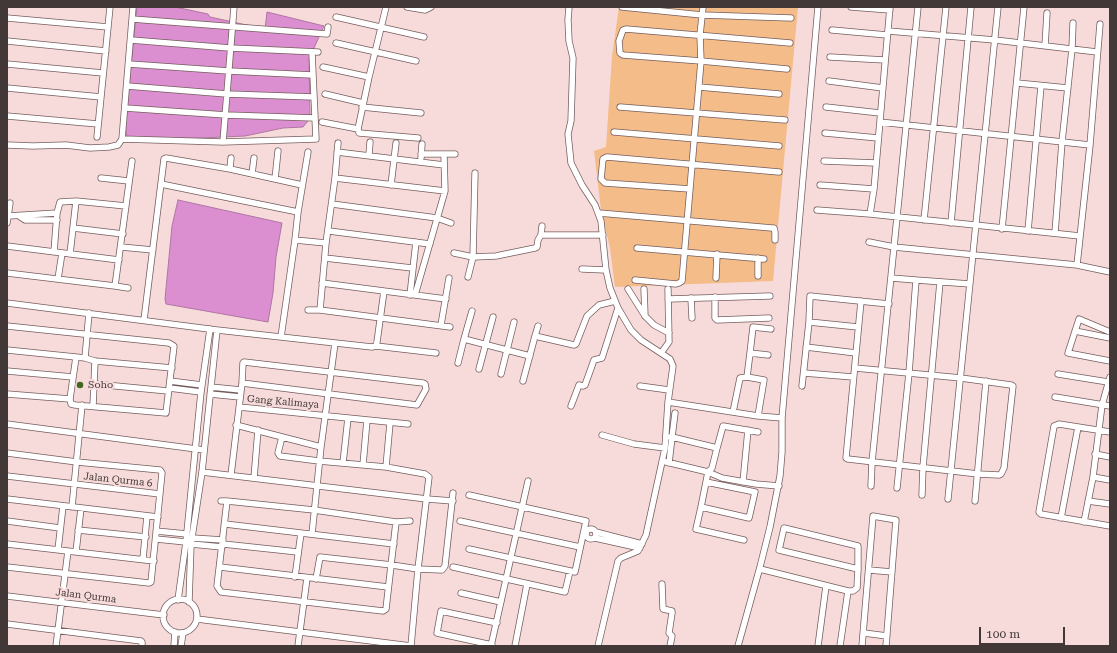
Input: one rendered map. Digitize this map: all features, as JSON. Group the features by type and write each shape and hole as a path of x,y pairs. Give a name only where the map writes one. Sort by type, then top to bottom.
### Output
{"street":[{"path":"97,137 110,7"},
{"path":"7,145 33,146 66,144 90,148 118,145 122,139 134,7"},
{"path":"223,142 234,7"},
{"path":"358,129 368,77 386,7"},
{"path":"407,7 426,10 431,7"},
{"path":"569,7 569,41 573,58 568,134 571,163 601,221 606,270 610,288 618,308 631,330 641,340 672,362 665,448 646,535 641,546 635,553 618,561 598,646"},
{"path":"622,7 702,15 791,18"},
{"path":"635,280 680,283 682,281 701,60 700,35 703,7"},
{"path":"738,646 760,569 778,486 782,452 782,418 818,7"},
{"path":"851,7 890,9 874,189 870,214"},
{"path":"871,486 872,462 918,7"},
{"path":"924,220 946,7"},
{"path":"951,223 971,7"},
{"path":"948,499 998,7"},
{"path":"1002,229 1024,7"},
{"path":"1045,46 1047,12"},
{"path":"336,17 424,37"},
{"path":"7,18 108,27"},
{"path":"132,19 327,34 328,27"},
{"path":"1055,233 1062,142 1072,49 1073,23"},
{"path":"1077,265 1090,144 1100,24"},
{"path":"787,69 701,60 623,55 620,52 619,41 623,30 626,29 790,43"},
{"path":"832,30 995,40 1097,52"},
{"path":"131,40 230,48 312,53 318,52"},
{"path":"7,41 106,50"},
{"path":"336,43 416,61"},
{"path":"122,139 223,142 316,139 312,53"},
{"path":"830,56 885,60"},
{"path":"7,64 103,73"},
{"path":"129,64 312,75"},
{"path":"323,67 368,77"},
{"path":"829,81 882,88"},
{"path":"1017,83 1068,88"},
{"path":"127,86 227,94 314,98"},
{"path":"1028,231 1041,86"},
{"path":"698,87 778,94"},
{"path":"7,88 101,97"},
{"path":"325,94 363,105 421,113"},
{"path":"620,107 785,120"},
{"path":"826,107 880,113"},
{"path":"125,108 226,115 315,118"},
{"path":"7,116 98,124"},
{"path":"322,122 358,129 359,133 418,138"},
{"path":"880,122 1037,140 1090,144"},
{"path":"614,132 779,146"},
{"path":"825,133 878,138"},
{"path":"369,155 370,142"},
{"path":"320,310 338,143"},
{"path":"391,185 396,143"},
{"path":"420,162 422,144"},
{"path":"275,179 278,151"},
{"path":"281,337 296,240 298,212 308,152"},
{"path":"337,152 444,165"},
{"path":"421,154 455,154"},
{"path":"412,295 430,244 445,191 444,155"},
{"path":"690,189 605,183 602,179 603,160 607,157 779,172"},
{"path":"144,320 164,160 166,158 230,169 302,185"},
{"path":"230,169 231,158"},
{"path":"252,174 254,158"},
{"path":"115,286 132,161"},
{"path":"824,161 876,163"},
{"path":"468,277 473,257 475,173"},
{"path":"101,178 129,181"},
{"path":"335,178 445,191"},
{"path":"161,184 298,212"},
{"path":"820,184 874,189"},
{"path":"54,252 57,213 61,201 126,206"},
{"path":"70,254 76,201"},
{"path":"7,223 10,203"},
{"path":"332,204 437,218 451,223"},
{"path":"817,210 870,214 1080,236"},
{"path":"8,216 57,213"},
{"path":"598,213 774,228 774,240"},
{"path":"18,216 25,220 57,220"},
{"path":"454,253 473,257 496,256 535,248 538,245 542,226"},
{"path":"73,228 122,234"},
{"path":"329,231 430,244"},
{"path":"541,235 603,235"},
{"path":"296,240 326,244"},
{"path":"412,295 412,268 416,242"},
{"path":"869,242 894,247 1077,265 1110,272"},
{"path":"7,246 119,260"},
{"path":"121,247 153,250"},
{"path":"637,248 761,259 758,276"},
{"path":"58,279 62,253"},
{"path":"716,278 717,254"},
{"path":"325,258 412,268"},
{"path":"582,269 606,270"},
{"path":"7,273 128,288"},
{"path":"441,325 449,278"},
{"path":"891,278 970,284"},
{"path":"897,488 909,373 916,280"},
{"path":"922,495 923,467 940,282"},
{"path":"322,283 446,299"},
{"path":"628,289 645,316 654,325 669,333"},
{"path":"644,289 645,316"},
{"path":"661,353 669,342 668,289"},
{"path":"376,346 384,291"},
{"path":"668,299 770,296"},
{"path":"802,386 809,322 810,296 889,304"},
{"path":"715,297 715,318 717,320 769,318"},
{"path":"691,298 692,318"},
{"path":"535,336 574,345 576,344 587,316 599,305 615,301"},
{"path":"855,368 961,378 1010,384 1013,386 1003,472 999,475 978,474 848,460 845,456 861,301"},
{"path":"7,303 218,330 436,353"},
{"path":"571,406 579,385 585,385 594,360 602,358 618,308"},
{"path":"308,310 320,310 450,327"},
{"path":"458,363 472,312"},
{"path":"85,358 89,313"},
{"path":"479,369 493,317"},
{"path":"1110,332 1079,319 1068,353 1110,361"},
{"path":"502,374 514,322"},
{"path":"809,322 858,327"},
{"path":"7,326 171,343 174,346 167,411 164,413 71,404 70,399 76,357"},
{"path":"523,381 538,326"},
{"path":"747,377 754,327 771,329"},
{"path":"189,602 190,542 187,534 201,392 210,329"},
{"path":"178,600 202,472 218,330"},
{"path":"1075,332 1110,338"},
{"path":"464,339 530,356"},
{"path":"312,534 318,486 319,462 335,343"},
{"path":"806,347 856,353"},
{"path":"7,350 85,358 95,361 172,368"},
{"path":"750,353 768,355"},
{"path":"92,406 95,384 95,361"},
{"path":"231,475 242,383 242,363 246,361 423,383 425,384 426,389 417,405 242,383"},
{"path":"7,371 73,377"},
{"path":"804,373 853,378"},
{"path":"1058,374 1109,380 1102,405 1093,477 1084,522"},
{"path":"733,412 740,378 747,377 764,380 758,416"},
{"path":"170,381 202,385"},
{"path":"975,501 986,381"},
{"path":"95,384 201,392"},
{"path":"640,386 669,390"},
{"path":"211,387 241,390"},
{"path":"7,394 70,399"},
{"path":"210,394 240,396"},
{"path":"1055,398 1110,406"},
{"path":"668,402 758,416 782,418"},
{"path":"72,507 82,405"},
{"name":"Gang Kalimaya","path":"239,407 408,424"},
{"path":"669,463 675,413"},
{"path":"343,463 348,418"},
{"path":"363,465 366,420"},
{"path":"386,467 390,423"},
{"path":"7,424 204,450"},
{"path":"1110,432 1059,424 1054,426 1039,512 1041,514 1061,518 1110,526"},
{"path":"236,425 321,447"},
{"path":"744,540 696,529 708,472 712,468 723,426 758,432"},
{"path":"1061,518 1078,427"},
{"path":"254,478 258,430"},
{"path":"743,482 748,430"},
{"path":"602,436 634,444 665,448"},
{"path":"666,436 717,448"},
{"path":"197,619 411,646 418,569 429,480 428,475 386,467 319,462 280,456 278,453 282,437"},
{"path":"7,453 77,462 160,470 162,473 152,579 149,582 7,567"},
{"path":"1095,454 1110,457"},
{"path":"662,461 708,472 722,478 778,486"},
{"path":"202,472 427,500 452,501"},
{"name":"Jalan Qurma 6","path":"7,476 160,494"},
{"path":"1093,477 1110,480"},
{"path":"496,623 441,611 437,633 492,645 528,481"},
{"path":"701,507 749,518 754,492 706,482"},
{"path":"316,579 320,557 440,571 443,568 453,493"},
{"path":"469,495 586,521 587,528 580,547 575,572 470,549"},
{"path":"7,499 158,517"},
{"path":"221,501 314,510 396,522 410,522"},
{"path":"227,501 218,586 221,592 385,610 392,565 396,522"},
{"path":"1088,501 1110,504"},
{"path":"58,550 63,506"},
{"path":"76,552 81,508"},
{"path":"143,559 146,537 146,516"},
{"path":"862,646 873,516 896,520 886,646"},
{"path":"7,521 60,528"},
{"path":"460,521 580,547"},
{"path":"225,524 394,544"},
{"path":"587,528 593,530 596,535"},
{"path":"760,569 848,592 854,591 857,588 858,568 858,546 784,528 779,550 858,568"},
{"path":"78,530 146,537"},
{"path":"156,531 187,534"},
{"path":"295,577 301,533"},
{"path":"584,537 589,539 596,535 641,546"},
{"path":"156,539 298,552"},
{"path":"7,544 154,561"},
{"path":"56,646 68,551"},
{"path":"453,567 565,592 570,571"},
{"path":"220,568 388,587"},
{"path":"869,570 892,572"},
{"path":"298,646 307,578"},
{"path":"515,646 528,584"},
{"path":"662,584 663,608 672,612 669,633 672,636 670,646"},
{"path":"818,646 826,586"},
{"path":"840,646 848,592"},
{"path":"461,593 501,602"},
{"name":"Jalan Qurma","path":"7,596 164,615"},
{"path":"178,600 189,602 195,607 197,619 192,628 183,633 175,632 166,626 164,615 168,605 178,600"},
{"path":"7,624 140,641 142,642 142,646"},
{"path":"174,646 175,632"},
{"path":"181,646 183,633"},
{"path":"864,633 887,636"}],"shaded area":[{"path":"137,7 175,7 208,14 210,17 265,29 267,12 324,26 309,59 310,115 308,121 303,127 283,128 245,136 134,141 127,137 125,124"},
{"path":"619,7 798,7 773,281 615,287 610,248 601,210 594,151 606,147 612,56"},
{"path":"178,200 282,223 268,322 166,304 165,299 172,226"}],"place":[{"name":"Soho","path":"80,385"}]}
